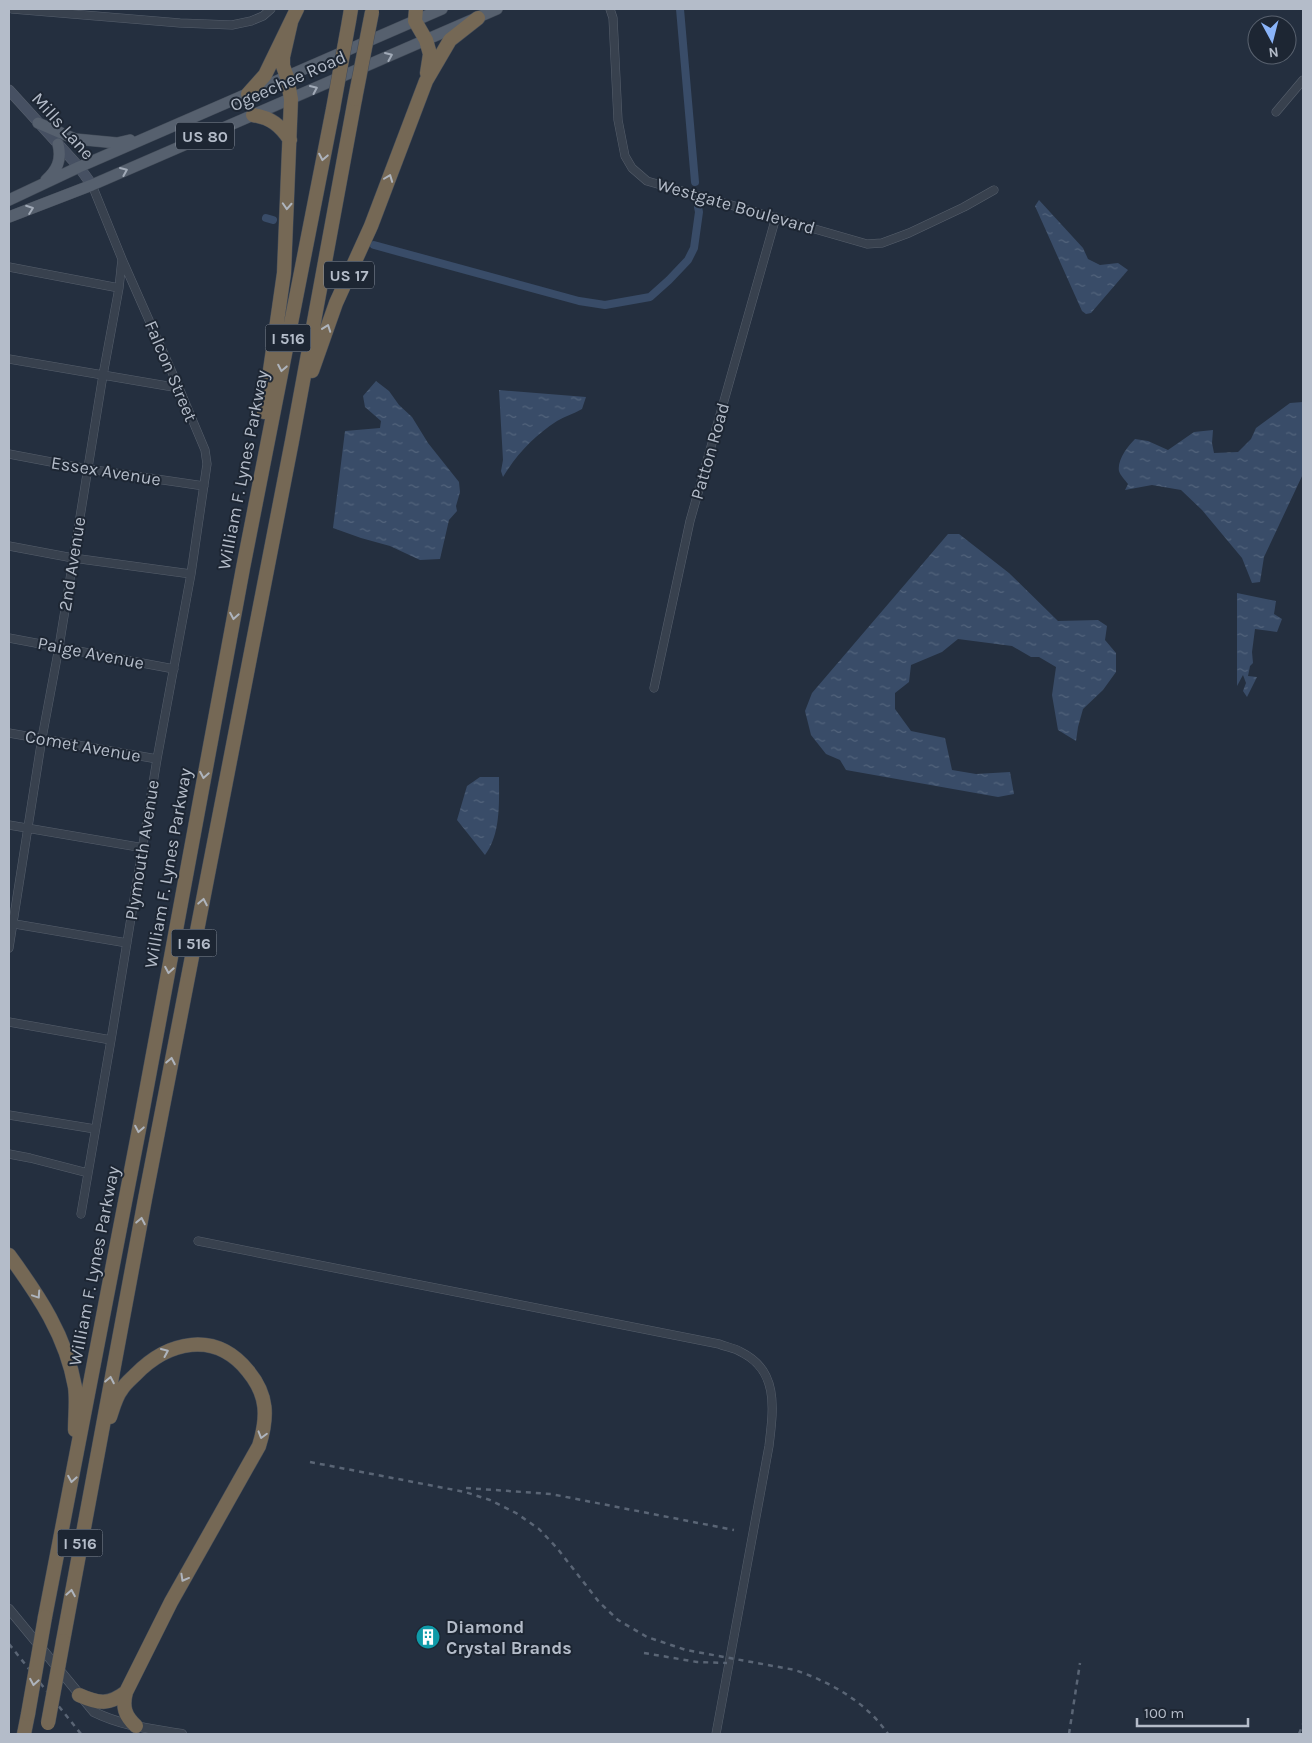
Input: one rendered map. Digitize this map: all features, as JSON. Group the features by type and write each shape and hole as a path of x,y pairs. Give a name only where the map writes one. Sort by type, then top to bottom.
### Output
{"highway":[{"path":"248,94 265,75 297,9"},
{"name":"William F. Lynes Parkway","path":"47,1729 98,1446 292,441 373,10"},
{"name":"William F. Lynes Parkway","path":"24,1734 243,568 350,15"},
{"path":"416,15 430,54 426,81"},
{"name":"US 17","path":"292,441 313,368 336,302 371,226 426,81 450,40 478,18"},
{"path":"243,568 284,273 291,98 283,66 283,58 291,22"},
{"path":"253,115 277,123 290,140"},
{"path":"9,1255 55,1324 66,1352 75,1389 77,1454"},
{"path":"98,1446 121,1389 144,1366 160,1354 177,1347 194,1344 208,1345 228,1352 241,1362 261,1390 265,1418 264,1430 259,1446 171,1602 126,1692 123,1703 125,1712 128,1719 136,1726"},
{"path":"79,1695 101,1702 114,1701 126,1692"}],"main road":[{"name":"Ogeechee Road","path":"9,200 79,167 287,77 416,15 442,9"},
{"name":"Ogeechee Road","path":"9,217 92,185 496,9"},
{"name":"Mills Lane","path":"9,90 79,167 92,185"},
{"path":"38,123 75,138 94,142 117,143 151,136"},
{"path":"41,185 55,171 60,152 58,144"}],"street":[{"path":"12,9 223,25 246,23 263,16 271,9"},
{"name":"Westgate Boulevard","path":"610,9 613,18 618,120 625,156 632,168 647,181 867,244 882,243 909,233 994,190"},
{"path":"1276,112 1303,80"},
{"name":"2nd Avenue","path":"9,948 11,923 59,647 103,375 120,288 122,259 92,185"},
{"name":"Patton Road","path":"654,688 690,521 776,217"},
{"name":"Falcon Street","path":"122,259 204,450 207,464 204,486"},
{"path":"9,266 120,288"},
{"path":"9,359 179,388"},
{"name":"Essex Avenue","path":"9,454 88,469 204,486"},
{"name":"Plymouth Avenue","path":"81,1214 144,848 157,759 191,574 204,486"},
{"path":"9,546 73,558 191,574"},
{"name":"Paige Avenue","path":"9,638 174,669"},
{"name":"Comet Avenue","path":"9,733 157,759"},
{"path":"9,825 144,848"},
{"path":"11,923 127,943"},
{"path":"9,1022 111,1040"},
{"path":"9,1115 95,1129"},
{"path":"9,1154 88,1173"},
{"path":"198,1241 719,1344 741,1351 756,1361 767,1377 772,1392 773,1411 769,1446 716,1734"},
{"path":"9,1609 94,1712 110,1720 182,1734"}],"water":[{"path":"1039,200 1083,248 1088,259 1100,265 1118,263 1128,270 1091,313 1086,314 1082,311 1035,206"},
{"path":"376,381 389,391 399,405 412,417 428,443 459,482 460,492 456,506 457,511 449,520 440,559 420,560 390,546 333,528 345,431 380,428 381,421 365,407 363,396"},
{"path":"499,390 586,397 582,409 557,421 533,439 520,453 503,477 501,471 503,460"},
{"path":"1303,402 1303,474 1264,557 1260,582 1252,583 1242,558 1202,510 1181,490 1152,485 1125,490 1128,484 1121,476 1119,467 1126,449 1135,439 1148,441 1168,450 1194,432 1213,430 1212,443 1214,453 1238,452 1251,439 1256,428 1290,403"},
{"path":"948,534 959,534 1009,573 1058,621 1098,620 1107,626 1105,640 1116,653 1116,672 1103,690 1083,709 1076,741 1058,730 1052,695 1056,667 1039,657 1031,657 1012,646 958,639 942,652 911,665 909,682 895,693 895,709 911,731 945,738 952,770 976,774 1010,772 1014,794 998,797 846,770 840,760 826,754 811,735 805,711 812,693"},
{"path":"1237,593 1276,601 1274,614 1282,619 1277,632 1255,629 1252,652 1253,663 1250,666 1248,676 1257,677 1247,697 1243,691 1246,683 1243,675 1237,686"},
{"path":"480,777 499,777 498,818 494,837 485,855 457,820 467,786"}],"waterway":[{"path":"680,9 695,182"},
{"path":"374,245 579,301 605,305 650,297 688,260 694,248 698,207"},
{"path":"266,218 273,220"}],"railway":[{"path":"310,1462 465,1492 490,1500 516,1513 539,1529 557,1548 599,1602 618,1620 647,1637 686,1650 795,1670 809,1675 859,1703 888,1734"},
{"path":"466,1488 551,1494 734,1530"},
{"path":"9,1644 81,1734"},
{"path":"644,1653 697,1662 727,1663"},
{"path":"1069,1734 1080,1663"},
{"path":"1299,1734 1303,1724"}],"place":[{"name":"Diamond Crystal Brands","path":"428,1637"}]}
